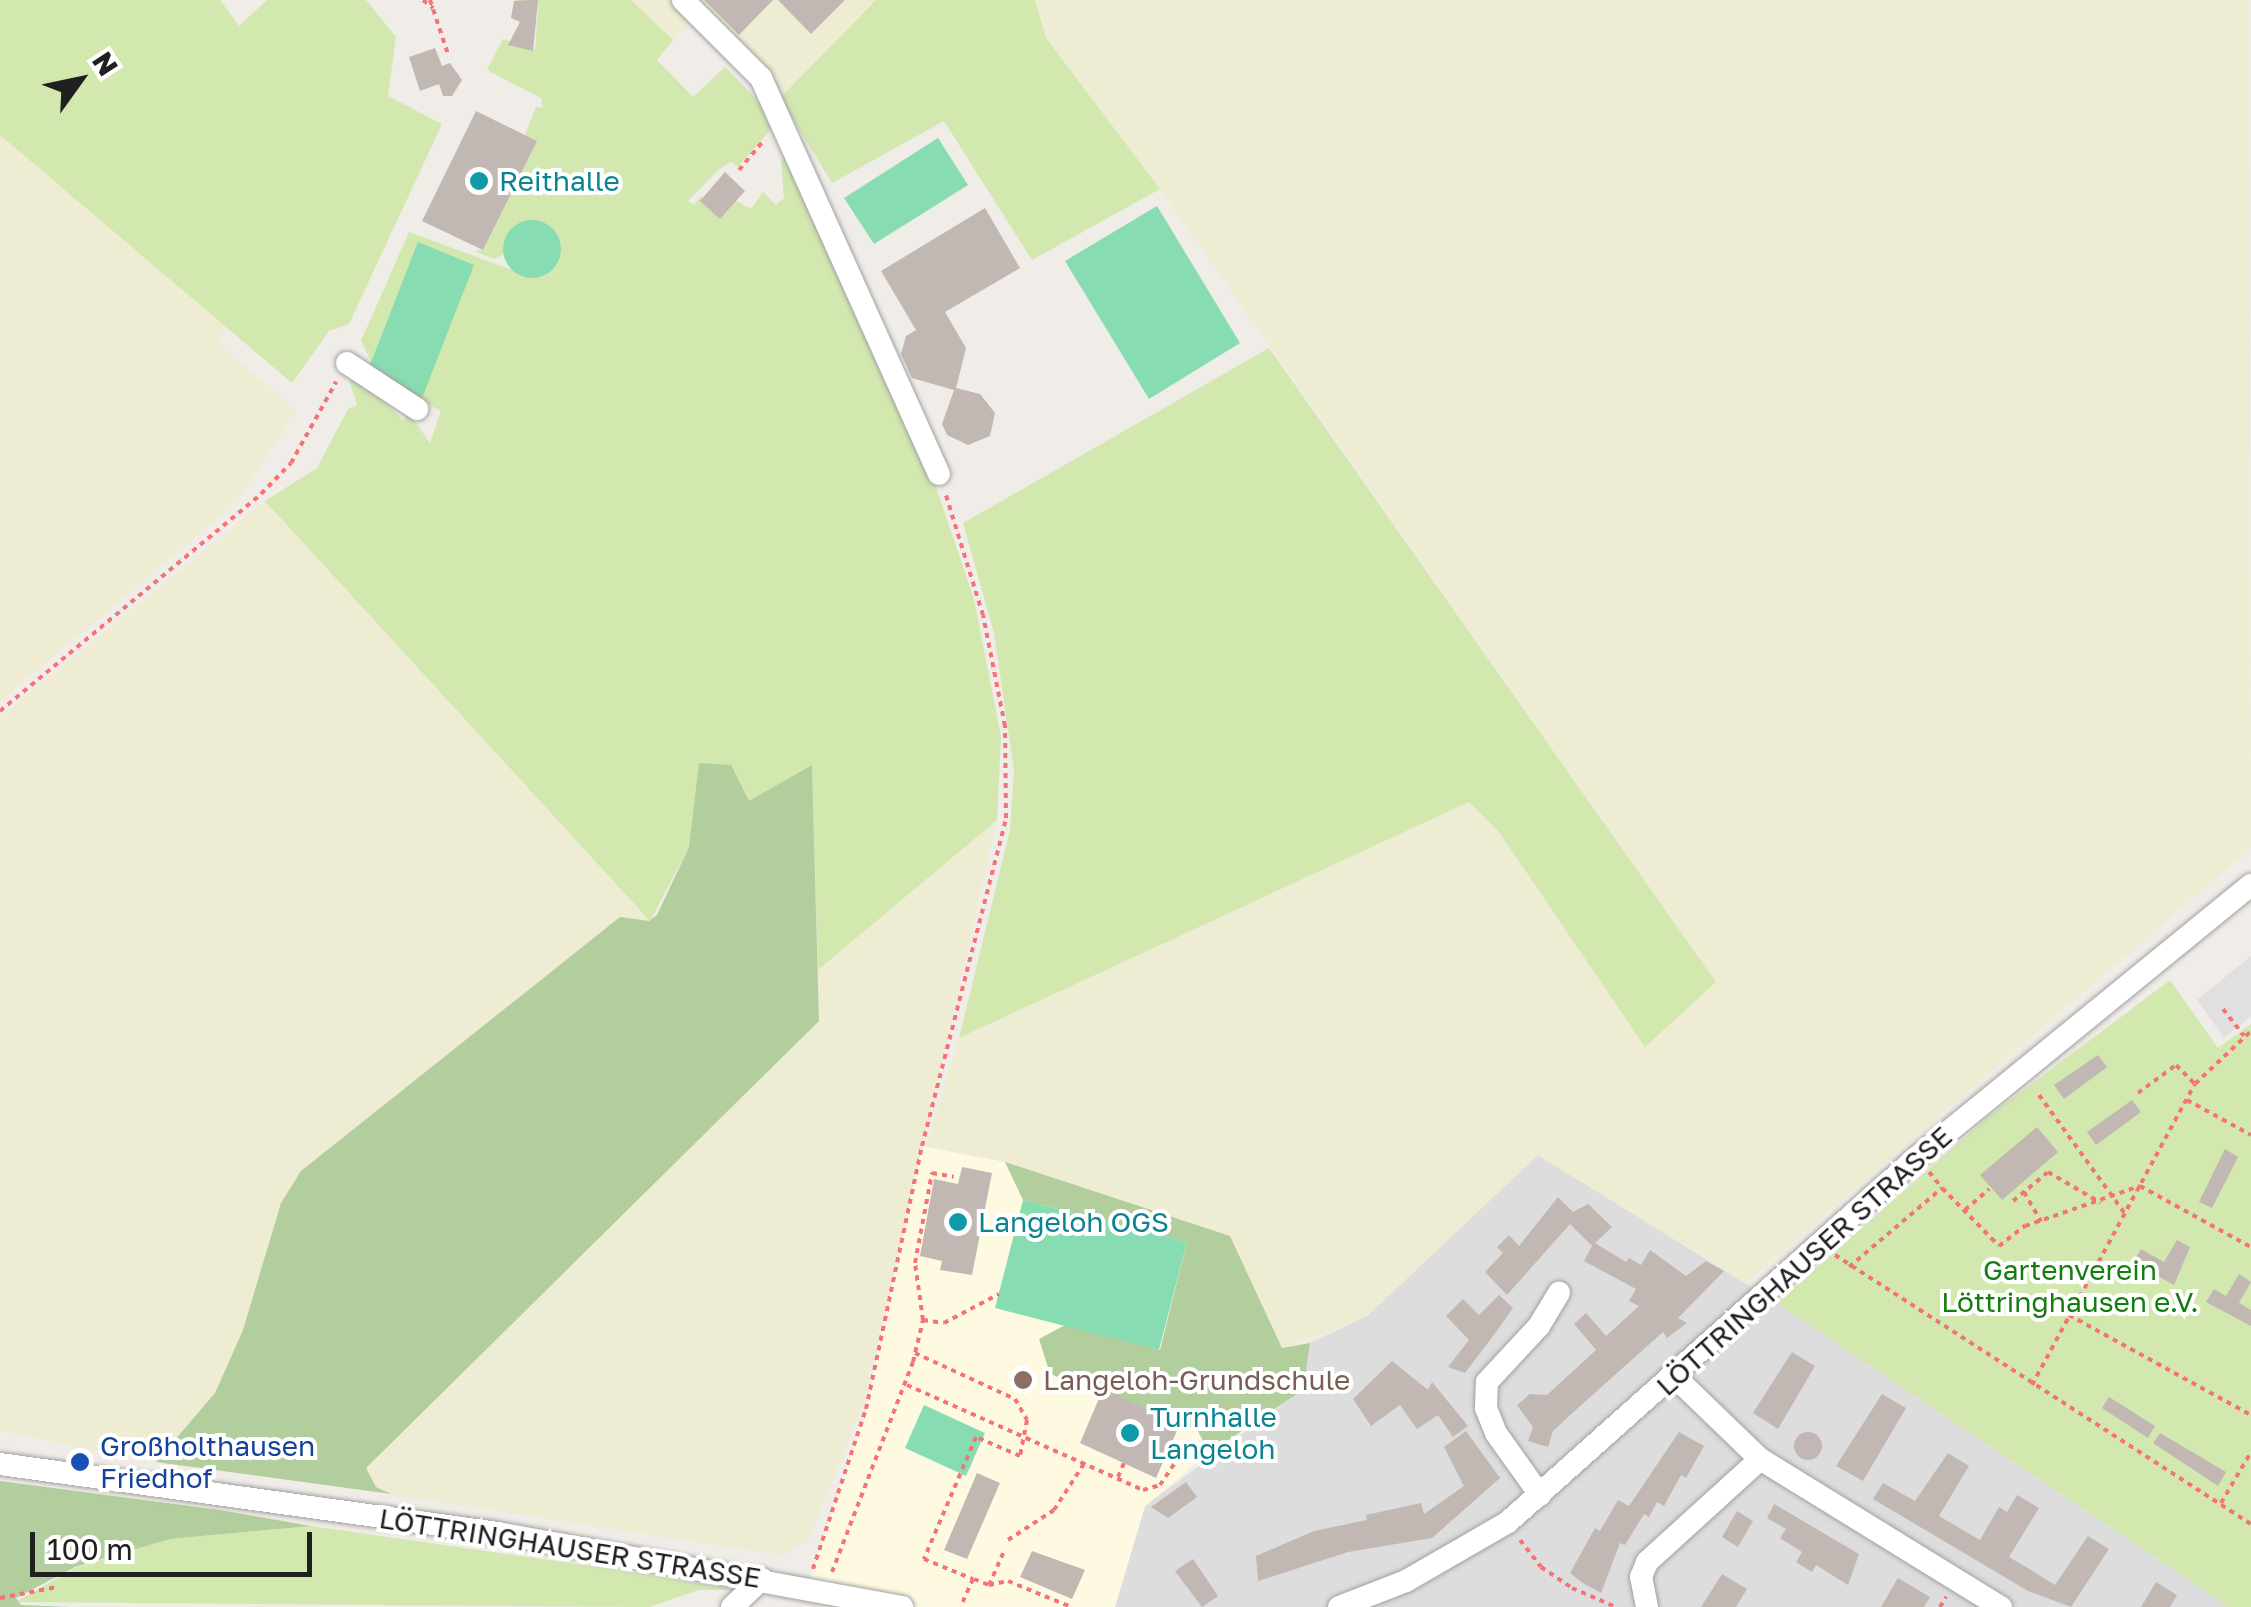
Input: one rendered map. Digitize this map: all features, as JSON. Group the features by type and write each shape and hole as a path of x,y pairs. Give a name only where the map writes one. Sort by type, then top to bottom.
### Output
{"street":[{"path":"683,0 761,78 779,126 939,474"},
{"path":"347,363 418,410"},
{"name":"LÖTTRINGHAUSER STRASSE","path":"1339,1607 1406,1581 1508,1522 1916,1158 2251,885"},
{"path":"1540,1496 1496,1433 1486,1408 1487,1382 1540,1326 1559,1293"},
{"path":"1674,1376 1760,1459 2001,1607"},
{"path":"1647,1607 1640,1577 1647,1562 1760,1459"},
{"name":"LÖTTRINGHAUSER STRASSE","path":"0,1464 498,1533 762,1579 805,1593 902,1607"},
{"path":"732,1607 762,1579"}],"path":[{"path":"422,0 433,8"},
{"path":"430,0 449,56"},
{"path":"739,170 779,126"},
{"path":"0,711 261,494 291,462 347,363"},
{"path":"805,1593 866,1409 922,1146 1006,818 1009,754 994,670 939,474"},
{"path":"2223,1008 2244,1036"},
{"path":"2032,1384 2195,1084 2251,1031"},
{"path":"2138,1092 2176,1065 2195,1084"},
{"path":"2039,1095 2118,1197 2124,1214"},
{"path":"2187,1100 2251,1135"},
{"path":"805,1593 907,1385 923,1320 915,1263 932,1172 954,1177"},
{"path":"2013,1201 2048,1172 2101,1203"},
{"path":"1850,1267 1942,1188 1999,1246 2041,1221 2118,1197 2140,1186"},
{"path":"2140,1186 2251,1247"},
{"path":"1964,1210 1989,1189"},
{"path":"2024,1192 2041,1221"},
{"path":"1837,1258 2251,1524"},
{"path":"923,1320 944,1322 998,1294"},
{"path":"2069,1316 2251,1416"},
{"path":"915,1353 1014,1399 1028,1438 1020,1456 976,1437 924,1559 989,1585 1008,1581 1071,1607"},
{"path":"907,1385 1118,1477 1152,1488 1177,1460"},
{"path":"2221,1503 2251,1452"},
{"path":"1008,1540 1054,1510 1085,1462"},
{"path":"1118,1477 1124,1463"},
{"path":"946,1505 958,1509"},
{"path":"1508,1522 1541,1566 1601,1605 1616,1607"},
{"path":"989,1585 1002,1553"},
{"path":"961,1606 973,1578"},
{"path":"0,1598 57,1587"}],"shaded area":[{"path":"631,0 876,0 780,98 696,19 673,40"},
{"path":"1035,0 2249,0 2251,848 1745,1283 1538,1155 1367,1316 1282,1349 1230,1236 1005,1162 926,1147 959,1038 1469,802 1499,831 1645,1046 1716,982 1160,189 1046,38"},
{"path":"0,135 227,326 216,342 296,410 237,502 0,701"},
{"path":"265,501 650,921 620,917 301,1171 281,1203 243,1330 215,1393 156,1462 0,1431 0,718"},
{"path":"997,820 862,1408 808,1540 785,1554 759,1552 391,1494 376,1487 366,1468 819,1021 818,970"},
{"path":"2251,956 2251,1016 2224,1038 2197,1000"},
{"name":"Langeloh-Grundschule","path":"922,1146 1005,1162 1023,1200 1187,1242 1160,1350 1209,1453 1145,1506 1115,1607 902,1607 807,1588 866,1409"},
{"path":"1538,1155 1777,1303 2229,1607 1115,1607 1145,1506 1302,1390 1310,1343 1367,1316"}],"green space":[{"path":"0,0 220,0 239,26 267,0 366,0 396,37 388,96 442,124 349,324 329,331 292,383 0,135"},
{"path":"514,0 631,0 673,40 657,60 693,97 725,67 761,104 772,128 738,167 731,162 719,169 688,201 694,205 701,196 720,219 736,201 751,209 763,192 776,205 784,198 781,162 787,157 933,478 974,599 1001,737 997,820 818,970 812,765 749,802 700,764 689,847 650,921 265,501 317,468 348,409 357,405 349,380 363,383 403,420 409,413 430,443 441,411 367,372 423,397 418,243 371,361 361,341 409,232 512,270 504,243 504,254 494,259 474,251 483,250 536,142 525,135 536,107 543,108 541,98 487,70 503,39 535,50 538,6"},
{"path":"876,0 1035,0 1046,38 1160,189 1032,260 944,121 832,183 780,98"},
{"path":"938,138 968,185 874,244 844,198"},
{"path":"1157,206 1240,343 1149,399 1065,261"},
{"path":"532,220 552,229 561,249 552,269 532,278 512,269 503,249 512,229"},
{"path":"418,242 474,265 422,398 367,372"},
{"path":"1269,348 1716,982 1645,1047 1499,832 1469,802 959,1038 1010,830 1014,771 994,633 963,523"},
{"path":"699,763 731,765 749,801 812,765 819,1021 366,1468 376,1487 391,1494 156,1462 215,1393 243,1330 281,1203 301,1171 620,917 649,921 657,915 689,847"},
{"name":"Gartenverein Löttringhausen e.V.","path":"2170,980 2218,1048 2251,1024 2251,1607 2229,1607 1777,1303 1989,1116"},
{"path":"1005,1162 1230,1236 1282,1348 1310,1343 1303,1390 1209,1453 1198,1431 1050,1374 1039,1339 1065,1325 1160,1350 1187,1242 1023,1200"},
{"path":"1023,1200 1187,1242 1159,1350 995,1308"},
{"path":"924,1405 985,1433 966,1476 905,1448"},
{"path":"0,1481 311,1526 170,1539 75,1567 16,1598 21,1605 71,1607 0,1607"},
{"path":"311,1526 736,1590 699,1590 649,1607 16,1602 75,1568 169,1539"}],"building":[{"path":"538,0 533,51 508,45 520,22 511,18 514,1"},
{"path":"704,0 773,0 739,35"},
{"path":"778,0 845,0 811,34"},
{"path":"435,48 442,66 450,63 462,80 452,96 443,96 439,84 420,91 409,57"},
{"name":"Reithalle","path":"476,111 537,141 483,250 422,221"},
{"path":"725,172 745,191 720,219 700,201"},
{"path":"985,208 1020,268 945,312 966,348 956,388 980,394 995,413 990,436 968,445 947,435 942,424 954,390 912,378 901,354 906,336 916,330 881,271"},
{"path":"2098,1055 2107,1067 2064,1099 2054,1085"},
{"path":"2132,1100 2141,1112 2096,1145 2087,1132"},
{"path":"2037,1127 2058,1152 2002,1200 1980,1175"},
{"path":"2225,1149 2238,1157 2212,1208 2199,1202"},
{"name":"Langeloh OGS","path":"962,1167 992,1173 972,1275 940,1270 942,1261 920,1256 934,1179 958,1184"},
{"path":"1558,1197 1573,1212 1588,1204 1612,1227 1595,1243 1626,1262 1629,1258 1641,1265 1650,1250 1686,1276 1706,1261 1724,1271 1678,1318 1687,1323 1667,1338 1663,1332 1553,1431 1548,1447 1528,1441 1533,1427 1517,1405 1530,1394 1547,1395 1596,1350 1574,1324 1586,1313 1606,1336 1639,1306 1629,1301 1636,1289 1584,1261 1592,1246 1570,1224 1507,1295 1485,1272 1503,1253 1497,1247 1509,1235 1519,1246"},
{"path":"2177,1240 2190,1247 2174,1285 2133,1262 2141,1249 2164,1262"},
{"path":"2239,1274 2251,1282 2239,1303 2251,1310 2251,1326 2206,1302 2214,1289 2226,1296"},
{"path":"1499,1295 1513,1308 1465,1373 1448,1367 1469,1340 1446,1316 1463,1299 1479,1315"},
{"path":"1792,1352 1815,1366 1778,1429 1753,1413"},
{"path":"1392,1361 1428,1390 1432,1382 1468,1426 1453,1437 1438,1415 1417,1429 1400,1405 1371,1426 1353,1399"},
{"name":"Turnhalle Langeloh","path":"1103,1389 1180,1424 1156,1478 1080,1443"},
{"path":"1882,1394 1906,1408 1863,1481 1836,1466"},
{"path":"2109,1397 2155,1426 2148,1438 2102,1408"},
{"path":"1466,1431 1500,1478 1432,1538 1348,1552 1258,1581 1256,1556 1314,1531 1367,1520 1366,1515 1421,1503 1424,1514 1464,1486 1444,1447"},
{"path":"1679,1432 1704,1446 1686,1478 1681,1475 1664,1506 1657,1502 1649,1517 1644,1514 1625,1545 1620,1543 1601,1593 1583,1583 1570,1573 1595,1528 1600,1531 1618,1500 1629,1506"},
{"path":"1808,1432 1818,1436 1822,1446 1818,1456 1808,1460 1798,1456 1794,1446 1798,1436"},
{"path":"2160,1433 2226,1472 2218,1486 2153,1443"},
{"path":"1948,1453 1969,1466 1939,1516 1980,1540 1999,1507 2007,1512 2017,1495 2039,1508 2009,1557 2055,1585 2088,1536 2109,1549 2071,1607 2028,1591 1873,1499 1883,1483 1915,1501"},
{"path":"977,1473 1000,1483 967,1559 944,1550"},
{"path":"1186,1482 1197,1497 1168,1518 1151,1507"},
{"path":"1774,1504 1859,1554 1848,1585 1816,1565 1812,1572 1796,1562 1802,1552 1780,1538 1786,1529 1767,1518"},
{"path":"1737,1511 1753,1521 1738,1547 1722,1537"},
{"path":"1032,1551 1085,1570 1072,1599 1020,1577"},
{"path":"1193,1559 1218,1596 1202,1607 1175,1571"},
{"path":"1722,1574 1747,1589 1736,1607 1701,1607"},
{"path":"1898,1578 1930,1597 1924,1607 1881,1607"},
{"path":"2156,1582 2177,1595 2170,1607 2141,1607"}],"place":[{"name":"Reithalle","path":"479,181"},
{"name":"Langeloh OGS","path":"958,1222"},
{"name":"Langeloh-Grundschule","path":"1023,1380"},
{"name":"Turnhalle Langeloh","path":"1130,1433"},
{"name":"Großholthausen Friedhof","path":"80,1462"}]}
